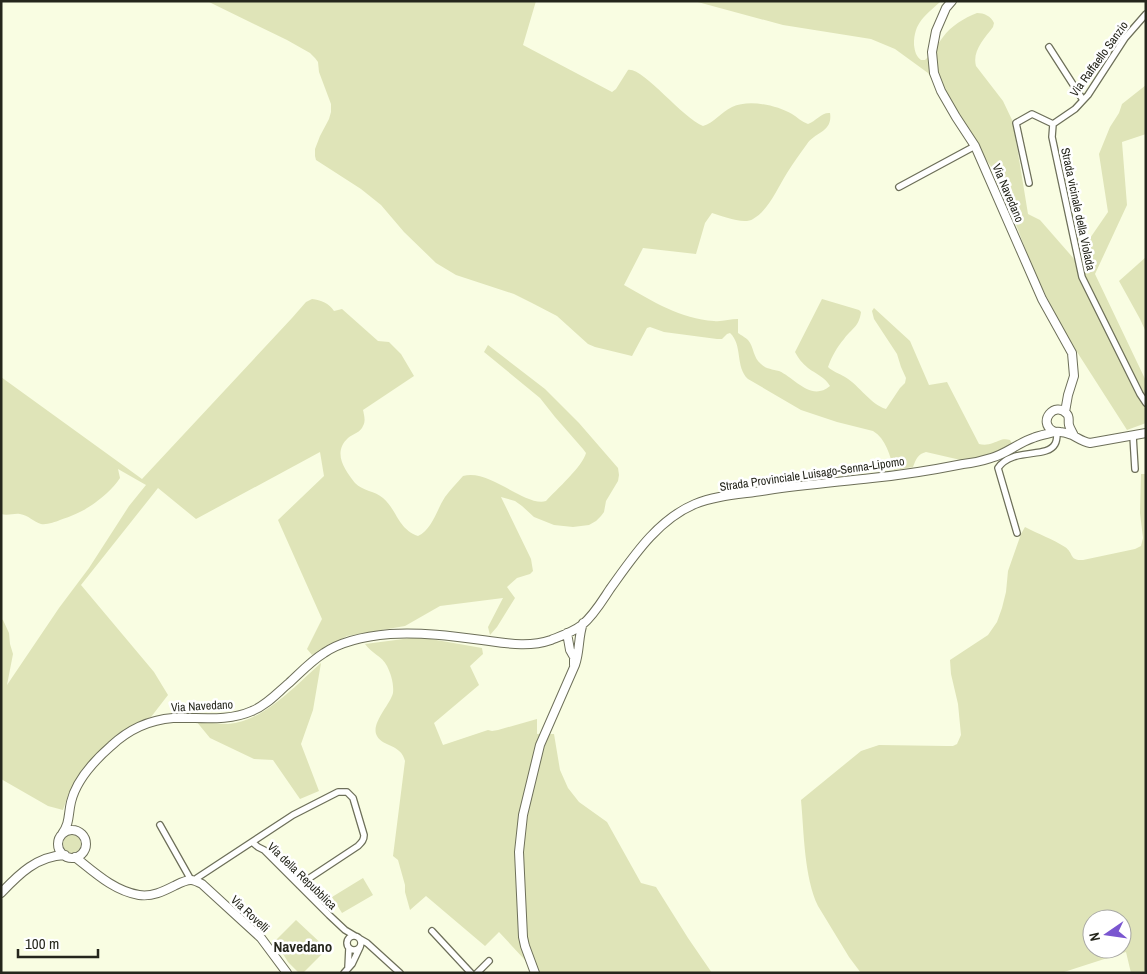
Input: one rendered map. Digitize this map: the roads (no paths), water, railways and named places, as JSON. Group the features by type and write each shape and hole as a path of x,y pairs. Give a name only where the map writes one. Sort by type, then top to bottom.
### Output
{"street":[{"name":"Via Navedano","path":"952,1 936,30 932,52 934,73 941,91 975,146 1042,299 1072,353 1074,376 1065,412"},
{"name":"Via Raffaello Sanzio","path":"1053,124 1075,108 1088,95 1125,38 1146,14"},
{"path":"1049,47 1083,100"},
{"path":"1029,183 1016,123 1032,114 1053,124"},
{"name":"Strada vicinale della Violada","path":"1053,124 1052,137 1082,277 1146,403"},
{"path":"898,187 975,146"},
{"name":"Via Navedano","path":"1057,409 1068,395"},
{"path":"1074,436 1065,412 1057,409 1052,411 1047,417 1049,428 1074,436 1086,443 1146,434"},
{"name":"Strada Provinciale Luisago-Senna-Lipomo","path":"1033,438 1047,424"},
{"path":"1058,432 1066,429 1069,424"},
{"path":"1017,533 998,468 1002,462 1013,456 1051,449 1056,443 1058,432"},
{"name":"Strada Provinciale Luisago-Senna-Lipomo","path":"583,624 592,616 619,576 660,526 692,505 708,499 801,485 874,478 963,464 993,458 1033,438 1058,432"},
{"path":"1133,436 1135,469"},
{"path":"547,641 583,624"},
{"path":"535,973 523,937 519,839 540,745 579,655 583,624"},
{"name":"Via Navedano","path":"60,838 69,822 74,793 87,772 98,758 134,728 172,718 220,718 244,714 268,702 317,658 336,646 364,638 411,633 520,644 534,644 547,641"},
{"path":"567,633 580,644"},
{"path":"567,633 570,650 574,657 574,668"},
{"path":"547,641 559,643 570,650"},
{"path":"252,842 293,815 338,792 347,792 353,798 364,839 358,846 299,885"},
{"path":"70,810 73,824 86,840 86,862 91,869"},
{"name":"Via Rovelli","path":"160,825 193,880 202,884 260,938 286,973"},
{"path":"47,858 56,848 60,838 70,830 80,832"},
{"path":"60,838 59,848 65,855"},
{"name":"Via della Repubblica","path":"193,880 252,842 264,850 345,930 367,943 400,973"},
{"path":"1,893 19,874 32,865 47,858 65,855 75,857 82,854 85,849"},
{"path":"75,857 120,889 139,895 159,893 184,881 193,880"},
{"path":"345,930 349,948 346,971"},
{"path":"432,931 471,973"},
{"path":"346,971 352,964 361,942 357,938 350,938 348,940"},
{"path":"349,948 356,950 360,947"},
{"path":"477,973 489,961"}],"district":[{"name":"Navedano","path":"303,946"}]}
